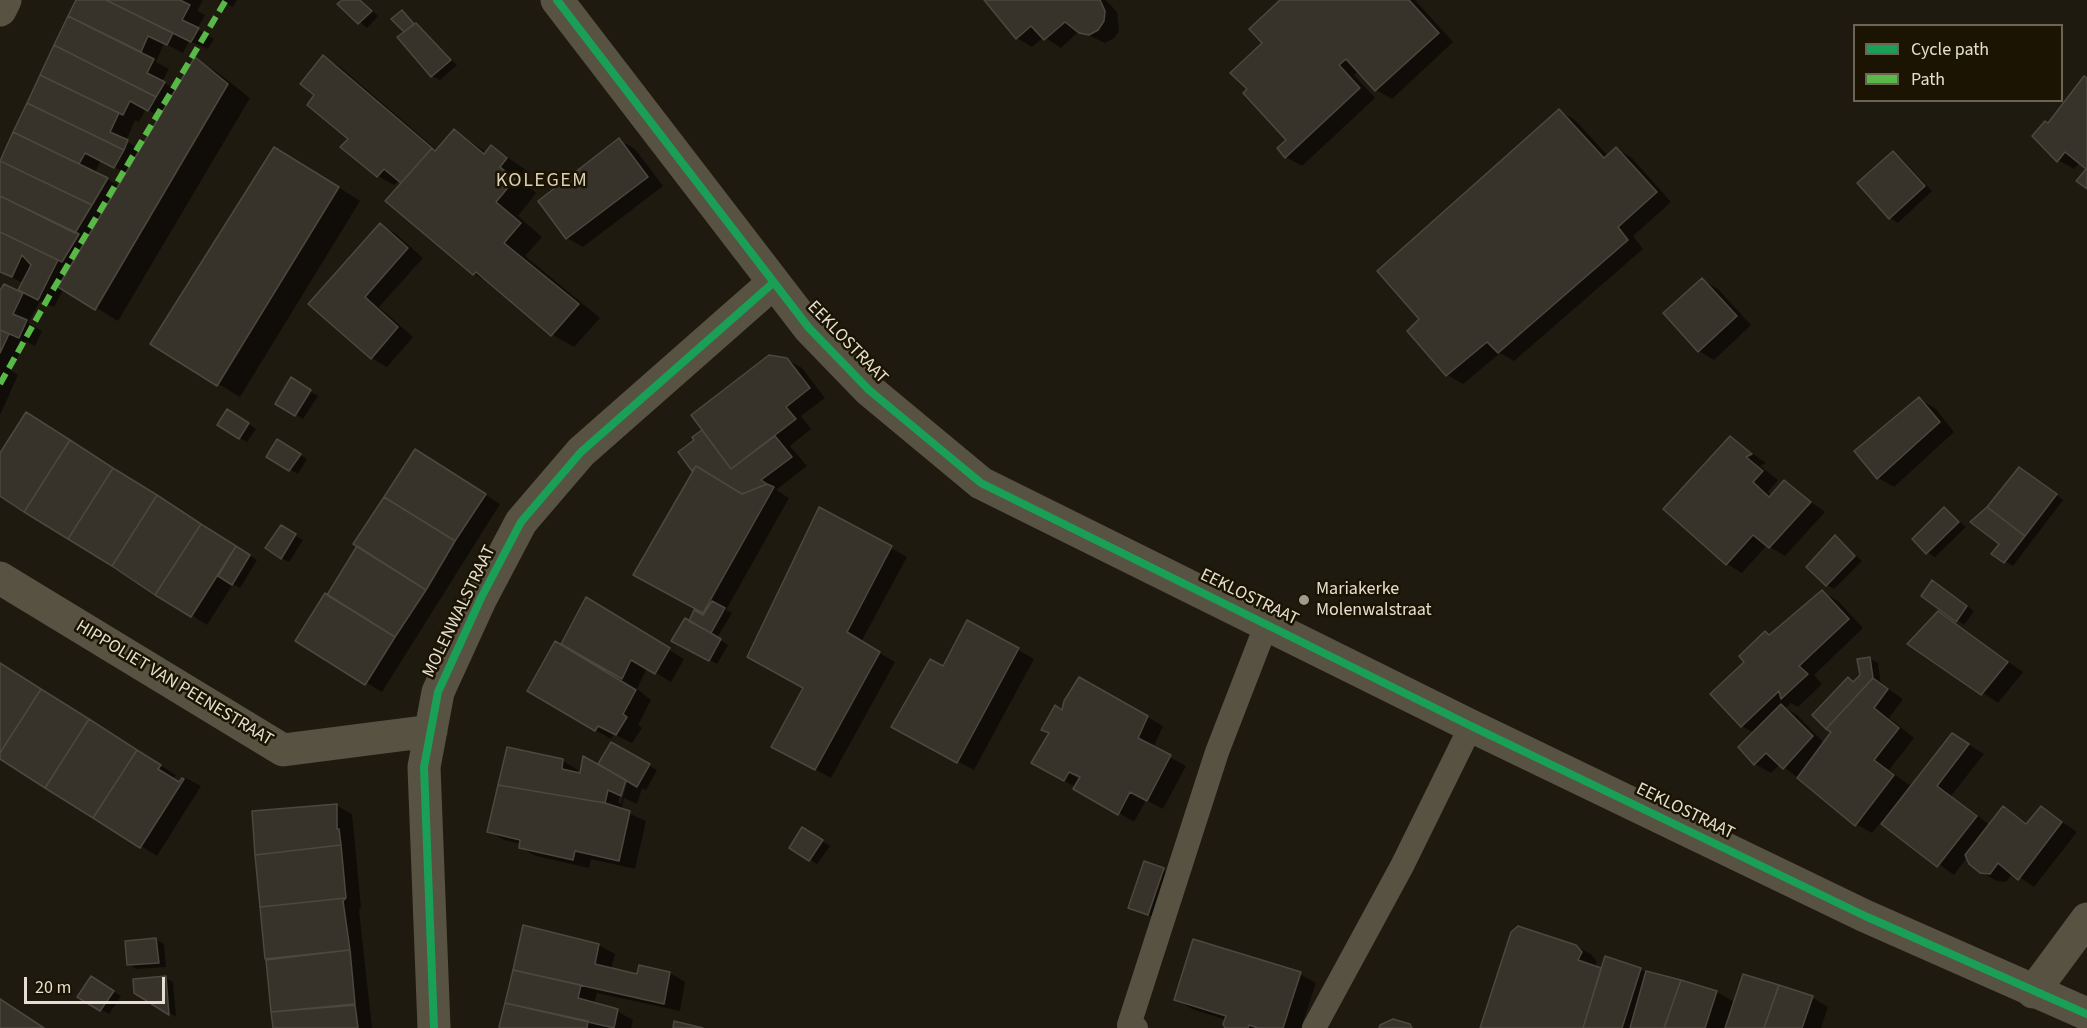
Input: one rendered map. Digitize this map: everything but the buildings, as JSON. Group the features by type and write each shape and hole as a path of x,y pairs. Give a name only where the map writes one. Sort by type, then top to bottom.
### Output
{"street":[{"path":"0,10 5,0"},
{"name":"EEKLOSTRAAT","path":"557,0 809,328 869,390 981,483 1471,726 1855,910 2033,992 2087,1014"},
{"name":"MOLENWALSTRAAT","path":"434,1028 424,767 438,692 481,598 521,522 581,452 773,283"},
{"name":"HIPPOLIET VAN PEENESTRAAT","path":"0,578 282,750 431,731"},
{"path":"2033,992 2087,919"}],"lane":[{"path":"1136,1028 1129,1025 1217,752 1267,623"},
{"path":"1314,1028 1402,866 1471,726"}],"marked path":[{"path":"0,384 51,293 226,0"}],"cycle path":[{"path":"557,0 809,328 869,390 981,483 1471,726 1865,916 2087,1014"},
{"path":"434,1028 424,767 438,692 481,598 521,522 581,452 773,283"}],"place":[{"name":"Mariakerke Molenwalstraat","path":"1304,600"}],"district":[{"name":"KOLEGEM","path":"542,182"}]}
